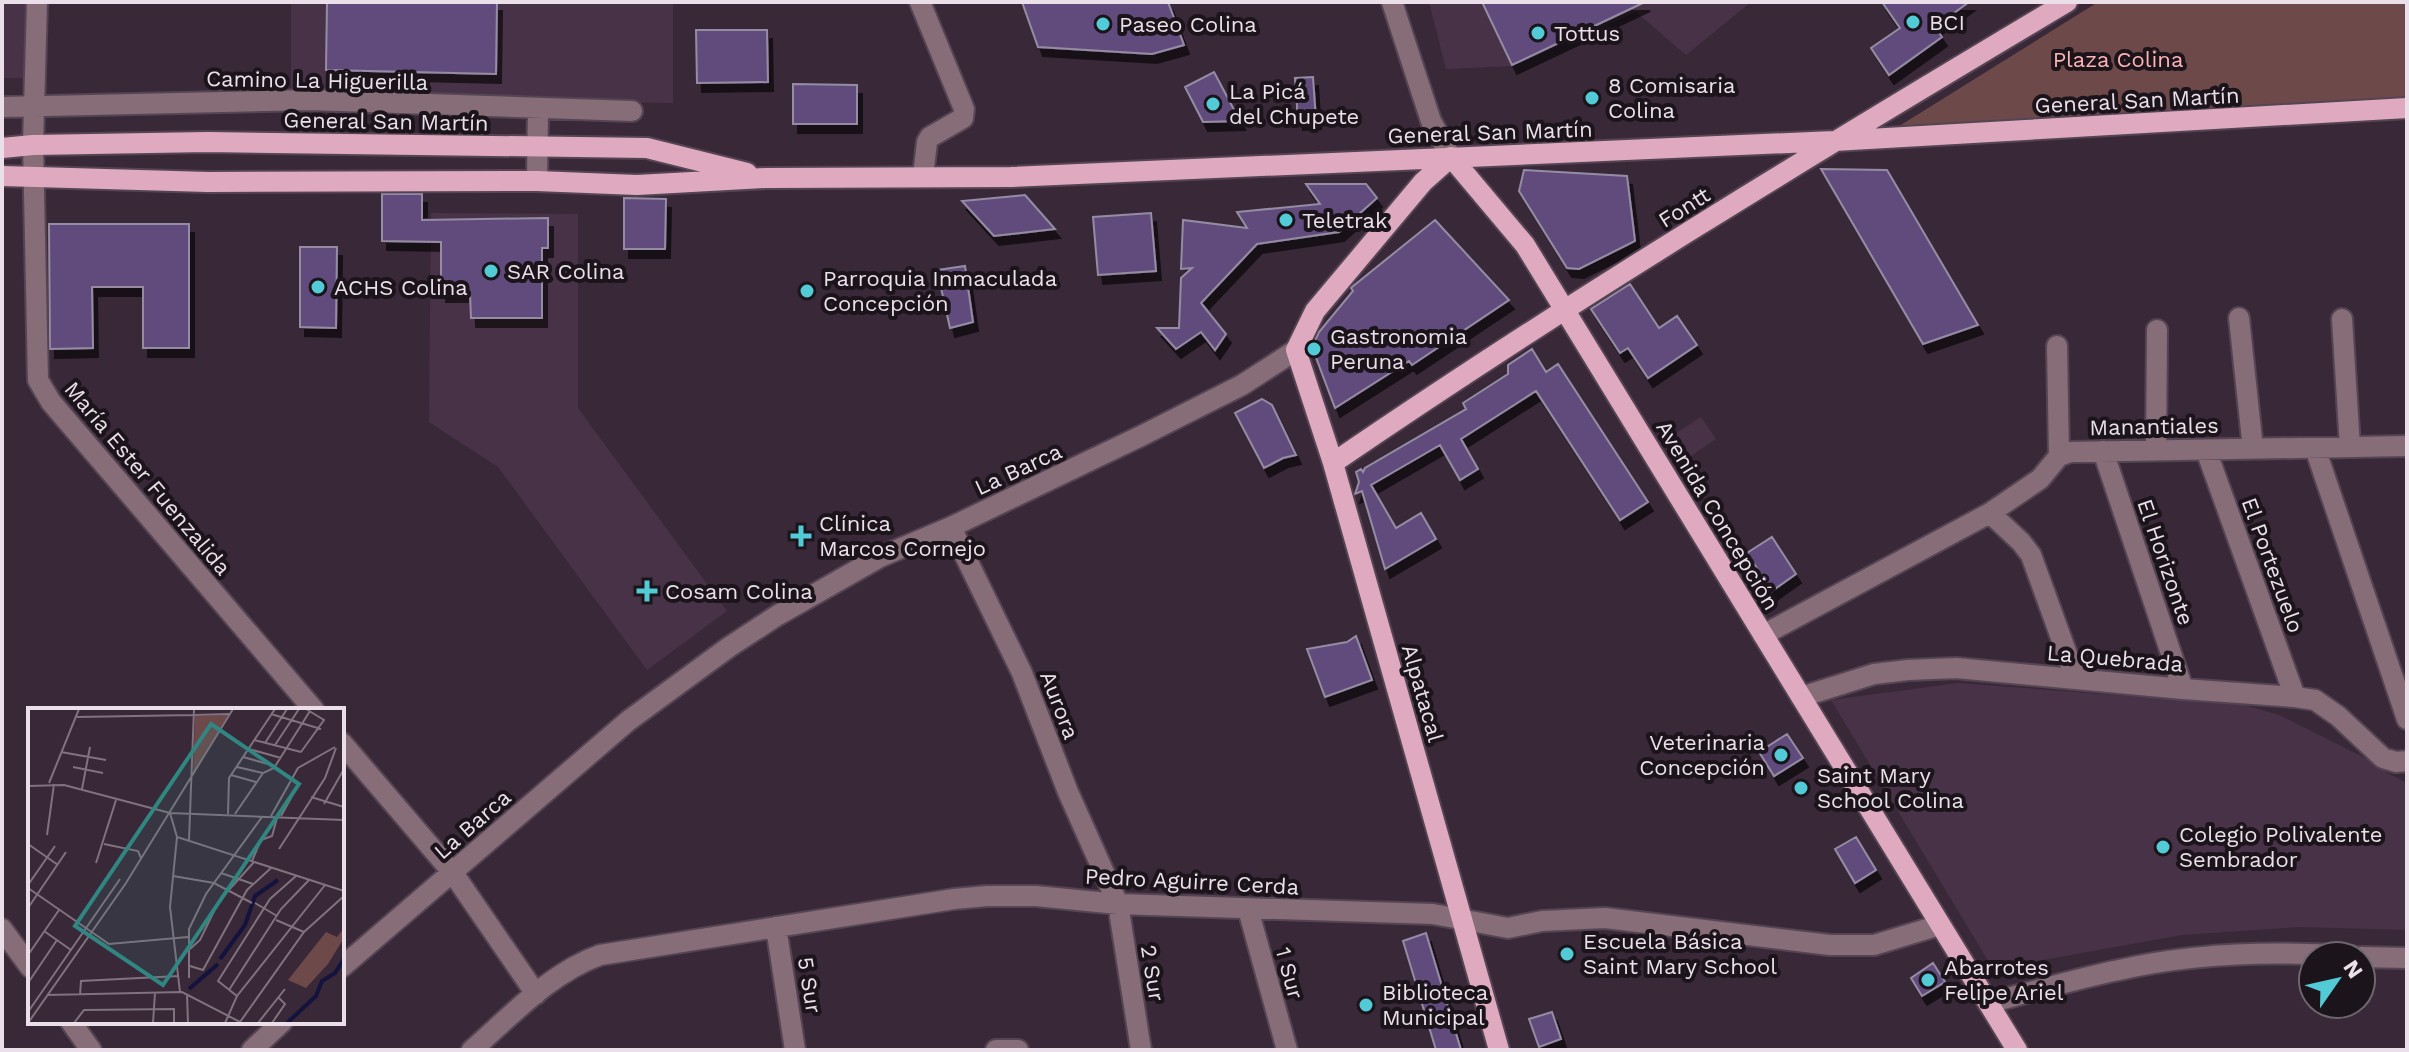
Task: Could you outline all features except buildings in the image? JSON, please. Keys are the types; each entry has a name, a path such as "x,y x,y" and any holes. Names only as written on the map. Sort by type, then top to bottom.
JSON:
{"main road":[{"name":"Fontt","path":"1333,463 1438,391 1834,141 2067,2"},
{"name":"General San Martín","path":"2,176 208,182 537,181 637,185 766,178 1011,177 1834,141 2407,108"},
{"name":"General San Martín","path":"2,148 208,142 647,148 766,178"},
{"name":"Avenida Concepción","path":"1451,157 1525,245 2017,1050"},
{"path":"1296,350 1315,311 1423,182 1451,157"},
{"name":"Alpatacal","path":"1296,350 1333,463 1499,1050"}],"street":[{"name":"María Ester Fuenzalida","path":"37,2 33,145 38,380 51,402 312,708"},
{"path":"920,2 964,109 963,118 930,137 923,176"},
{"name":"Avenida Concepción","path":"1392,2 1431,121 1451,157"},
{"name":"Camino La Higuerilla","path":"2,107 310,100 632,111"},
{"path":"537,181 538,109"},
{"path":"2239,318 2253,449"},
{"path":"2342,319 2350,447"},
{"path":"2156,450 2157,330"},
{"path":"1763,635 1990,513 2040,479 2059,456 2057,346"},
{"name":"La Barca","path":"344,965 628,721 778,615 880,557 951,527 1242,385 1296,350"},
{"name":"Manantiales","path":"2059,456 2070,452 2103,451 2407,446"},
{"path":"2315,448 2407,719"},
{"name":"El Portezuelo","path":"2206,450 2295,697"},
{"name":"El Horizonte","path":"2103,451 2183,689"},
{"path":"1990,513 2031,555 2076,679"},
{"name":"Aurora","path":"951,527 1022,673 1068,792 1118,904"},
{"name":"La Quebrada","path":"1801,697 1874,674 1956,668 2295,697 2315,700 2338,716 2383,758 2407,761"},
{"path":"344,745 453,873 536,994"},
{"name":"Pedro Aguirre Cerda","path":"472,1050 558,975 600,955 987,896 1036,896 1118,904 1433,914 1508,928 1542,921 1605,918 1830,945 1874,945 1940,925"},
{"name":"2 Sur","path":"1118,904 1141,1050"},
{"name":"1 Sur","path":"1248,909 1287,1050"},
{"name":"5 Sur","path":"776,927 795,1050"},
{"path":"5,941 28,965"},
{"path":"1988,1003 2121,969 2179,960 2297,953"},
{"path":"2377,957 2407,958"},
{"path":"72,1024 91,1050"},
{"path":"252,1050 280,1024"},
{"path":"996,1050 1018,1050"}],"shaded area":[{"path":"2,2 27,2 26,78 2,78"},
{"path":"291,2 673,2 673,103 291,99"},
{"path":"1429,2 1751,2 1686,55 1636,12 1513,66 1446,69"},
{"path":"431,213 578,214 578,408 727,611 647,670 498,467 429,422"},
{"path":"1701,417 1716,439 1688,458 1673,435"},
{"name":"Colegio Polivalente Sembrador","path":"1958,683 2245,705 2279,715 2371,761 2407,783 2407,930 2299,927 2182,935 1993,969 1831,700"}],"green space":[{"name":"Plaza Colina","path":"2098,2 2407,2 2407,100 1896,128"}],"place":[{"name":"BCI","path":"1913,22"},
{"name":"Paseo Colina","path":"1103,24"},
{"name":"Tottus","path":"1538,33"},
{"name":"8 Comisaria Colina","path":"1592,98"},
{"name":"La Picá del Chupete","path":"1213,104"},
{"name":"Teletrak","path":"1286,220"},
{"name":"SAR Colina","path":"491,271"},
{"name":"ACHS Colina","path":"318,287"},
{"name":"Parroquia Inmaculada Concepción","path":"807,291"},
{"name":"Gastronomia Peruna","path":"1314,349"},
{"name":"Clínica Marcos Cornejo","path":"801,536"},
{"name":"Cosam Colina","path":"647,591"},
{"name":"Veterinaria Concepción","path":"1781,755"},
{"name":"Saint Mary School Colina","path":"1801,788"},
{"name":"Colegio Polivalente Sembrador","path":"2163,847"},
{"name":"Escuela Básica Saint Mary School","path":"1567,954"},
{"name":"Abarrotes Felipe Ariel","path":"1928,980"},
{"name":"Biblioteca Municipal","path":"1366,1005"}]}
